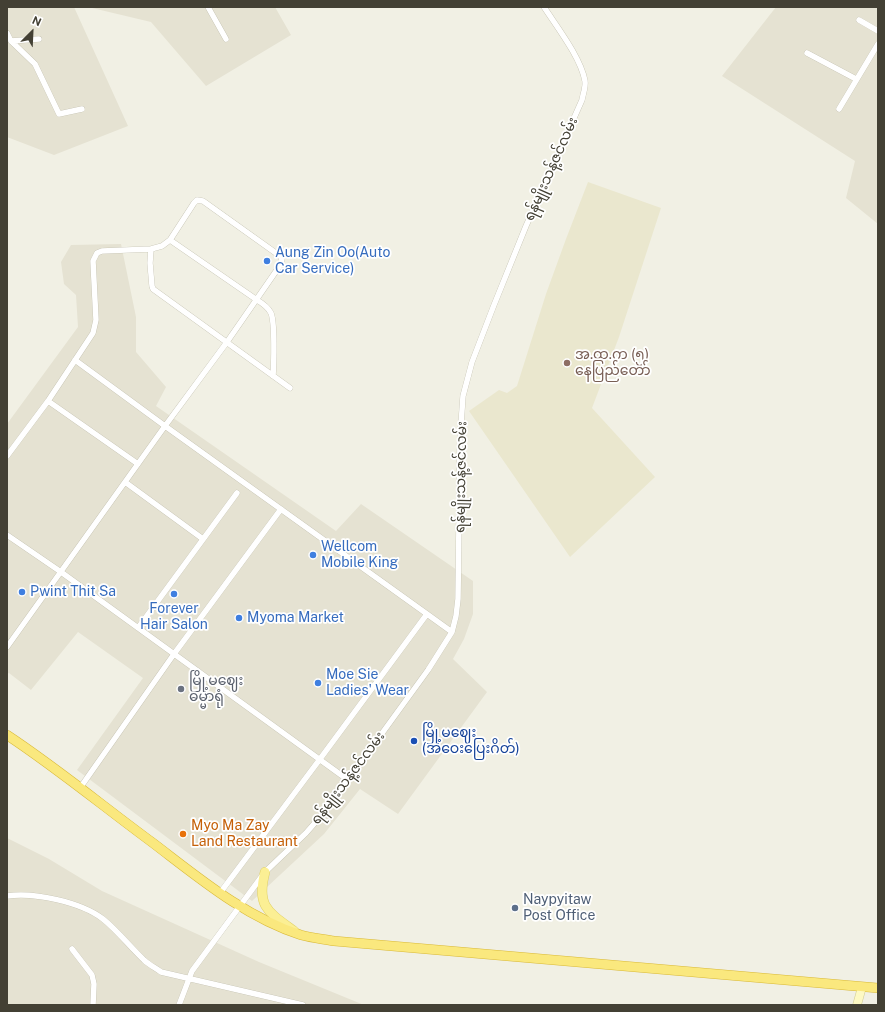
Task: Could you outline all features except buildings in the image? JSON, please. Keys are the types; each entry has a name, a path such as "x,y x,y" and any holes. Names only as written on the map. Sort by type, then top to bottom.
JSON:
{"highway":[{"path":"7,735 32,752 220,893 239,906 277,926 296,933 334,941 878,988"}],"main road":[{"path":"265,872 261,886 261,895 265,907 273,916 296,933"},
{"path":"857,1005 862,987"}],"street":[{"path":"208,7 226,39"},
{"name":"ရန်မျိုးသန့်ဇင်လမ်း","path":"179,1005 192,971 239,906 265,872 306,833 348,780 428,670 452,632 458,599 460,439 463,396 472,362 494,305 526,226 582,100 585,83 582,71 568,42 544,7"},
{"path":"859,20 878,31"},
{"path":"7,33 11,41 34,64 59,114 82,109"},
{"path":"11,41 39,39"},
{"path":"838,109 878,44"},
{"path":"807,53 856,79"},
{"path":"7,456 48,401 93,333 96,320 93,270 94,257 97,254 102,251 151,249 162,246 170,240 197,200 203,201 280,256 282,259 281,264 257,300 7,647"},
{"path":"170,240 257,300 270,312 273,349 273,376"},
{"path":"151,249 150,264 153,289 290,388"},
{"path":"74,360 452,632"},
{"path":"48,401 138,464"},
{"path":"125,482 203,539"},
{"path":"138,628 237,493"},
{"path":"80,788 174,654 281,509"},
{"path":"7,535 61,572 348,780"},
{"path":"220,893 427,614"},
{"path":"7,896 34,896 55,899 88,910 103,919 145,962 161,972 303,1005"},
{"path":"72,949 92,975 94,984 93,1005"},
{"path":"273,1005 274,998"}],"shaded area":[{"path":"7,7 74,7 128,126 54,155 7,137"},
{"path":"88,7 275,7 291,35 206,86 151,22"},
{"path":"776,7 878,7 878,224 846,198 855,161 722,76"},
{"name":"အ.ထ.က (၅) နေပြည်တော်","path":"588,182 661,208 619,337 592,408 655,477 570,557 469,411 499,390 507,393 517,386 546,294"},
{"path":"121,244 136,317 136,352 166,387 156,406 336,531 361,504 473,581 473,614 464,639 453,659 487,692 398,814 360,789 324,834 252,901 77,770 143,678 78,632 31,690 9,673 7,674 7,424 78,327 76,295 64,284 61,262 71,245"},
{"path":"7,838 49,859 102,891 259,962 364,1005 7,1005"}],"place":[{"name":"Aung Zin Oo(Auto Car Service)","path":"267,261"},
{"name":"အ.ထ.က (၅) နေပြည်တော်","path":"567,363"},
{"name":"Wellcom Mobile King","path":"313,555"},
{"name":"Pwint Thit Sa","path":"22,592"},
{"name":"Forever Hair Salon","path":"174,594"},
{"name":"Myoma Market","path":"239,618"},
{"name":"Moe Sie Ladies' Wear","path":"318,683"},
{"name":"မြို့မဈေး ဓမ္မာရုံ","path":"181,689"},
{"name":"မြို့မဈေး (အဝေးပြေးဂိတ်)","path":"414,741"},
{"name":"Myo Ma Zay Land Restaurant","path":"183,834"},
{"name":"Naypyitaw Post Office","path":"515,908"}]}
